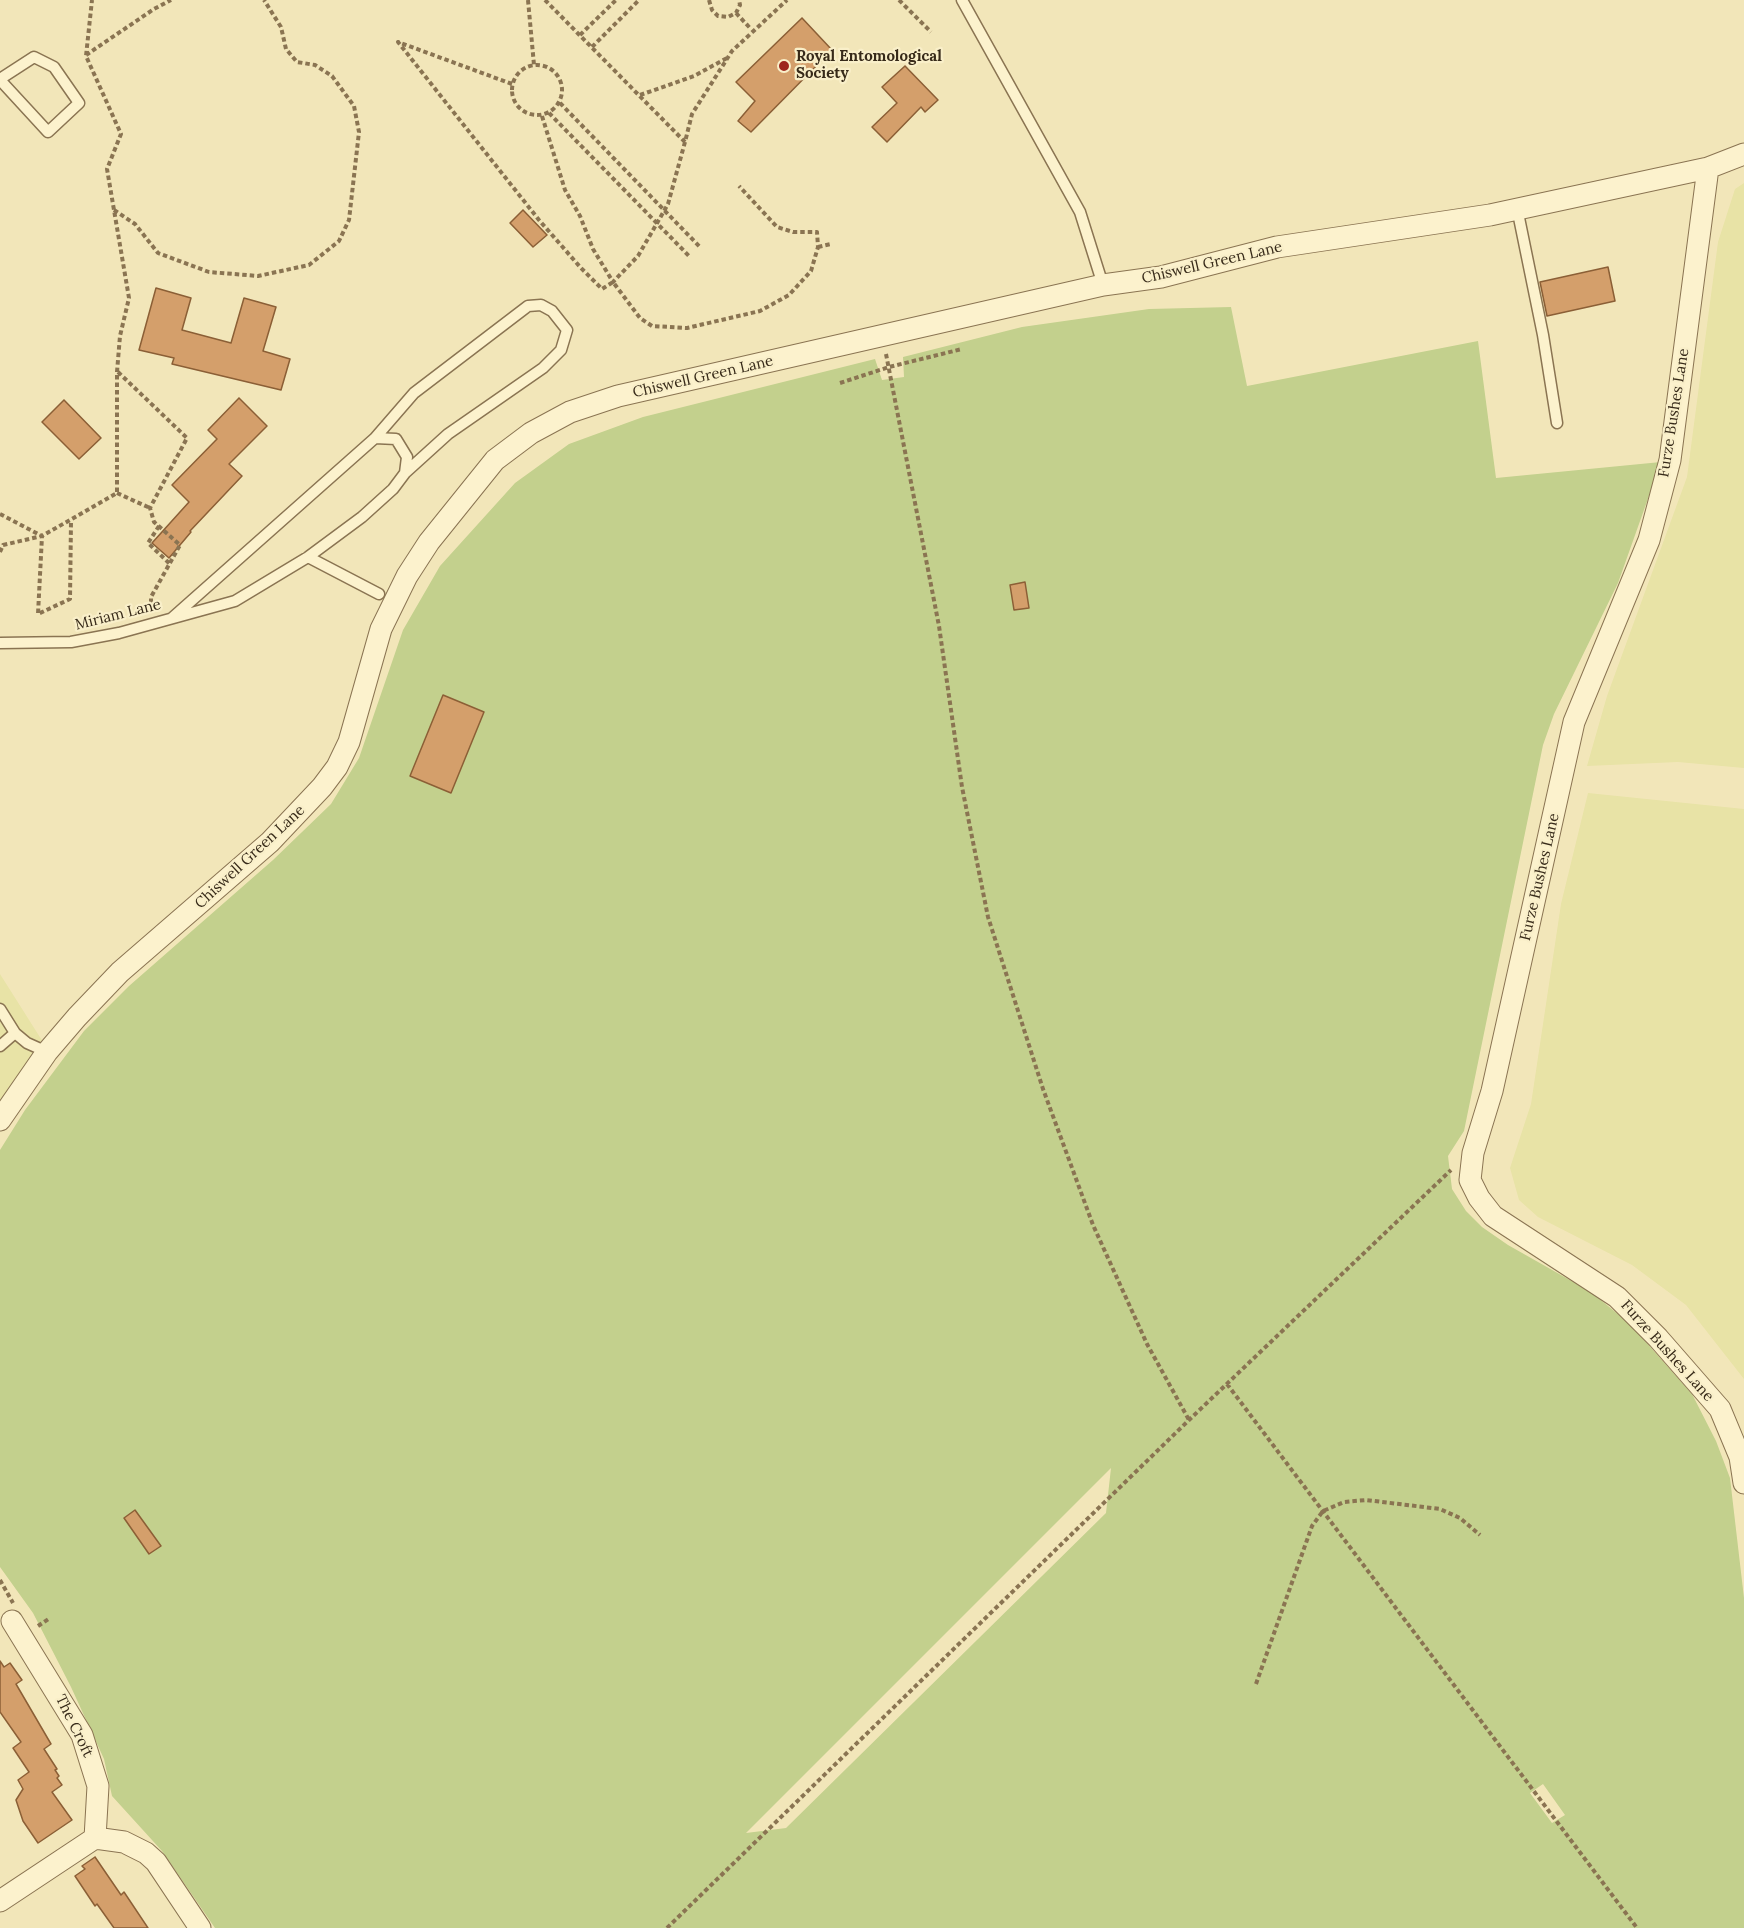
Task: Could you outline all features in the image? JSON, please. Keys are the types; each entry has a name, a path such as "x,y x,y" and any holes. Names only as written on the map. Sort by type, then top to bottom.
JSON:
{"street":[{"name":"Chiswell Green Lane","path":"0,1120 47,1052 77,1017 120,972 270,842 337,767 349,742 378,639 398,593 429,542 495,460 531,433 570,412 599,402 1103,285 1161,277 1277,247 1518,208 1708,168 1744,154"},
{"name":"Furze Bushes Lane","path":"1708,168 1670,460 1649,540 1574,722 1492,1091 1473,1154 1470,1180 1479,1198 1493,1216 1617,1297 1658,1338 1720,1410 1740,1457 1744,1483"},
{"name":"The Croft","path":"12,1621 59,1694 86,1744 98,1786 95,1838"},
{"path":"0,1901 95,1838 123,1842 146,1853 156,1862 200,1928"}],"lane":[{"path":"962,0 1080,212 1103,285"},
{"path":"34,57 54,67 79,103 48,132 0,80 34,57"},
{"path":"1518,208 1544,335 1557,423"},
{"name":"Miriam Lane","path":"0,643 71,642 119,633 234,601 308,557 370,510 393,489 405,473 448,435 543,368 561,350 567,330 552,311 541,305 528,306 414,393 375,438"},
{"path":"172,618 375,438 396,439 407,457 405,473"},
{"path":"308,557 379,594"},
{"path":"0,1009 15,1033 27,1043 47,1052"},
{"path":"0,1046 15,1033"}],"path":[{"path":"92,0 86,56 121,134 107,169 129,298 120,336 117,372 117,493"},
{"path":"86,56 154,9 171,0"},
{"path":"114,209 135,224 158,253 208,272 258,276 309,265 339,241 349,220 358,132 354,106 332,76 315,65 297,62 286,49 281,27 264,0"},
{"path":"528,0 534,65"},
{"path":"545,0 685,142"},
{"path":"580,35 615,0"},
{"path":"592,47 639,0"},
{"path":"709,0 712,10 718,16 728,17 736,13 740,5 739,0"},
{"path":"779,6 782,0"},
{"path":"512,84 398,42 539,220 602,289 613,282 638,256 665,211 692,114 728,58 787,0"},
{"path":"899,0 931,32"},
{"path":"736,13 750,28"},
{"path":"640,95 694,76 728,58"},
{"path":"534,65 550,68 559,76 563,92 560,103 542,116 525,113 514,103 512,84 523,69 534,65"},
{"path":"560,103 700,247"},
{"path":"549,113 690,257"},
{"path":"542,116 566,190 580,216 593,249 613,282 640,318 652,326 687,328 760,311 789,295 811,271 818,247 817,232 793,232 777,227 739,186"},
{"path":"818,247 831,244"},
{"path":"882,337 939,626 962,788 988,917 1043,1089 1093,1225 1148,1344 1189,1420"},
{"path":"840,383 889,367 962,349"},
{"path":"117,372 187,438 150,508 154,522 180,545 151,597 150,624"},
{"path":"117,493 150,508"},
{"path":"0,552 3,545 42,536 117,493"},
{"path":"0,514 42,536"},
{"path":"42,536 38,614 70,599 70,520"},
{"path":"159,526 148,543 170,564"},
{"path":"667,1928 1445,1174 1473,1154"},
{"path":"1227,1384 1637,1928"},
{"path":"1256,1684 1312,1526 1323,1511 1344,1502 1366,1500 1440,1509 1460,1518 1480,1535"}],"shaded area":[{"path":"1744,183 1744,768 1678,762 1587,766 1607,696 1687,477 1718,242 1735,189"},
{"path":"1588,793 1744,809 1744,1379 1686,1305 1632,1265 1538,1217 1519,1200 1510,1168 1531,1104 1561,904"},
{"path":"0,974 43,1042 0,1103"}],"green space":[{"path":"1231,307 1247,386 1478,341 1496,478 1661,462 1618,583 1554,714 1543,745 1464,1131 1448,1156 1452,1189 1466,1211 1482,1227 1508,1245 1591,1292 1630,1324 1692,1394 1716,1441 1730,1478 1744,1598 1744,1928 215,1928 162,1851 112,1796 104,1759 71,1687 33,1613 0,1567 0,1150 25,1110 84,1031 129,986 273,860 331,804 359,758 403,630 440,566 515,483 569,444 643,417 875,359 882,380 904,377 903,357 1022,327 1149,309","holes":["1111,1468 1106,1513 786,1828 746,1833","1543,1784 1565,1815 1552,1823 1530,1793"]}],"building":[{"name":"Royal Entomological Society","path":"802,18 832,50 751,132 738,121 755,101 736,82"},
{"path":"905,66 938,100 925,112 921,107 887,142 872,127 897,103 882,87"},
{"path":"523,210 547,235 533,247 510,223"},
{"path":"1608,267 1615,301 1547,316 1540,282"},
{"path":"156,288 191,298 182,330 231,343 244,298 276,307 263,351 290,359 281,390 172,364 174,358 139,350"},
{"path":"239,398 267,426 229,464 242,476 190,531 169,558 152,543 189,502 172,485 217,439 208,430"},
{"path":"64,400 101,438 79,459 42,422"},
{"path":"1025,582 1029,608 1014,610 1010,585"},
{"path":"443,695 484,712 451,793 410,776"},
{"path":"135,1510 161,1546 149,1554 124,1518"},
{"path":"0,1661 4,1667 10,1663 22,1680 16,1684 51,1744 44,1749 57,1769 55,1770 59,1776 57,1778 62,1785 52,1792 72,1820 38,1843 23,1821 16,1800 23,1789 18,1780 29,1772 13,1748 21,1742 0,1712"},
{"path":"95,1857 121,1895 124,1892 148,1928 114,1928 97,1904 95,1906 75,1876 85,1869 82,1866"}],"place":[{"name":"Royal Entomological Society","path":"784,66"}]}
